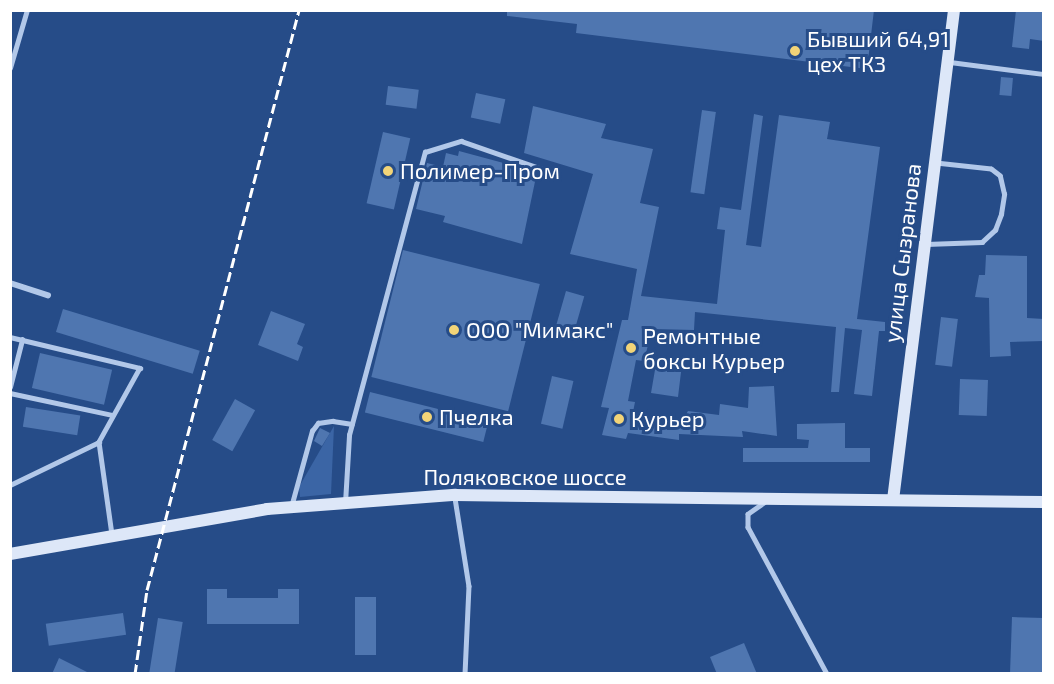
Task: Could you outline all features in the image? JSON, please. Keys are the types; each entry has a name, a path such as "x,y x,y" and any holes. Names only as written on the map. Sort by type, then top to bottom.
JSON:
{"street":[{"name":"улица Сызранова","path":"894,500 954,10"},
{"path":"10,283 48,295"},
{"name":"Поляковское шоссе","path":"10,554 112,535 291,507 455,495 1044,502"}],"lane":[{"path":"10,68 27,10"},
{"path":"947,61 1044,74"},
{"path":"345,503 352,424 424,152 461,141 548,171"},
{"path":"924,244 982,242 995,230 1001,214 1004,194 1000,176 991,169 934,163"},
{"path":"10,337 140,368 99,442 112,535"},
{"path":"10,387 22,340"},
{"path":"10,393 113,415"},
{"path":"291,507 312,431 318,423 333,421 352,424"},
{"path":"10,485 99,442"},
{"path":"455,495 469,586 465,674"},
{"path":"772,499 748,514 748,527 827,674"}],"shaded area":[{"path":"334,426 331,494 300,497 299,487"}],"building":[{"name":"Бывший 64,91 цех ТКЗ","path":"507,10 874,10 867,69 576,33 577,24 507,16"},
{"path":"1016,10 1044,10 1044,41 1030,39 1029,49 1012,47"},
{"path":"1001,77 1013,78 1011,96 999,95"},
{"path":"388,86 419,90 416,109 386,105"},
{"path":"476,93 505,99 500,124 471,117"},
{"path":"533,106 606,124 601,138 653,149 640,203 659,207 641,296 717,304 725,230 717,229 720,207 741,210 754,114 763,116 746,245 761,247 779,115 830,122 827,139 880,147 857,319 885,322 885,331 879,331 872,396 854,394 862,330 845,328 839,392 831,392 836,327 695,312 694,330 652,329 644,361 636,360 628,401 635,402 632,417 681,422 688,411 719,415 720,404 748,408 749,387 774,386 777,436 742,431 743,437 679,434 679,440 628,433 626,439 602,435 609,408 601,407 622,320 628,320 637,269 570,254 593,174 524,153"},
{"path":"702,110 716,112 704,194 690,192"},
{"name":"Полимер-Пром","path":"383,132 410,138 394,209 367,203"},
{"path":"459,151 537,172 522,244 443,222 445,216 416,209 427,163 443,167 446,153 458,156"},
{"name":"ООО \"Мимакс\"","path":"403,250 540,284 508,411 371,377"},
{"path":"986,255 1027,256 1027,318 1044,319 1044,341 1010,342 1011,356 990,357 989,298 975,297 979,275 985,275"},
{"path":"566,291 584,296 575,330 556,325"},
{"path":"63,309 200,351 193,374 56,332"},
{"path":"271,311 305,324 297,344 303,347 298,361 258,345"},
{"path":"941,317 958,319 952,367 935,365"},
{"path":"40,353 112,370 104,405 32,388"},
{"path":"661,360 682,364 678,397 651,393 656,364 661,365"},
{"path":"552,376 573,381 562,429 541,424"},
{"path":"960,379 988,380 987,416 959,415"},
{"name":"Пчелка","path":"370,392 488,422 483,442 365,412"},
{"path":"235,399 255,410 232,451 212,440"},
{"path":"26,407 80,416 77,435 23,427"},
{"path":"845,423 845,448 870,448 870,462 743,462 743,448 808,448 809,440 797,439 797,424"},
{"path":"320,428 330,433 322,446 314,441"},
{"path":"207,589 227,589 227,598 278,598 278,589 299,589 299,624 207,624"},
{"path":"355,597 376,597 376,655 355,655"},
{"path":"123,613 126,635 49,646 46,624"},
{"path":"1012,617 1044,618 1042,674 1010,674"},
{"path":"158,618 183,622 174,674 149,674"},
{"path":"744,643 757,674 717,674 710,657"},
{"path":"59,658 91,674 52,674"}],"railway":[{"path":"135,674 147,590 299,10"}],"place":[{"name":"Бывший 64,91 цех ТКЗ","path":"795,51"},
{"name":"Полимер-Пром","path":"388,171"},
{"name":"ООО \"Мимакс\"","path":"454,330"},
{"name":"Ремонтные боксы Курьер","path":"631,348"},
{"name":"Пчелка","path":"427,417"},
{"name":"Курьер","path":"619,419"}]}
